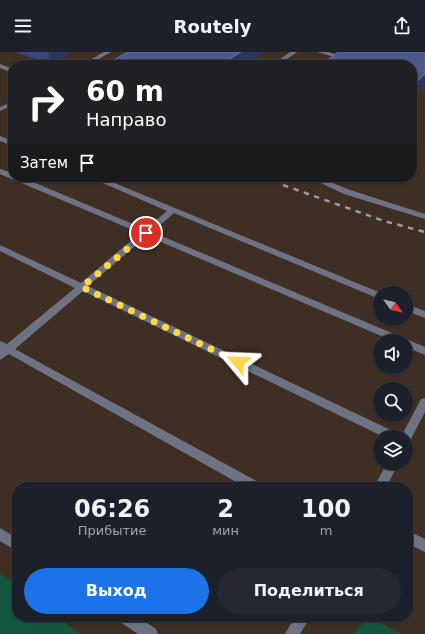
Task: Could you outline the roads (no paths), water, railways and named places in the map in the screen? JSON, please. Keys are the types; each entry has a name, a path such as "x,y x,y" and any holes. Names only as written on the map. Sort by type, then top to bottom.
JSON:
{"lane":[{"path":"93,60 108,52"},
{"path":"282,60 294,52"},
{"path":"320,52 334,55"},
{"path":"26,182 385,334"},
{"path":"105,182 373,293"},
{"path":"324,182 347,192 425,217"},
{"path":"173,210 82,287 3,350 247,482"},
{"path":"0,248 380,430"},
{"path":"413,310 425,315"},
{"path":"413,346 425,351"},
{"path":"410,430 425,402"},
{"path":"383,482 389,470"},
{"path":"0,534 12,542"},
{"path":"413,540 425,546"},
{"path":"132,622 150,634"},
{"path":"292,634 300,622"}],"railway":[{"path":"283,185 384,221 425,232"}]}
